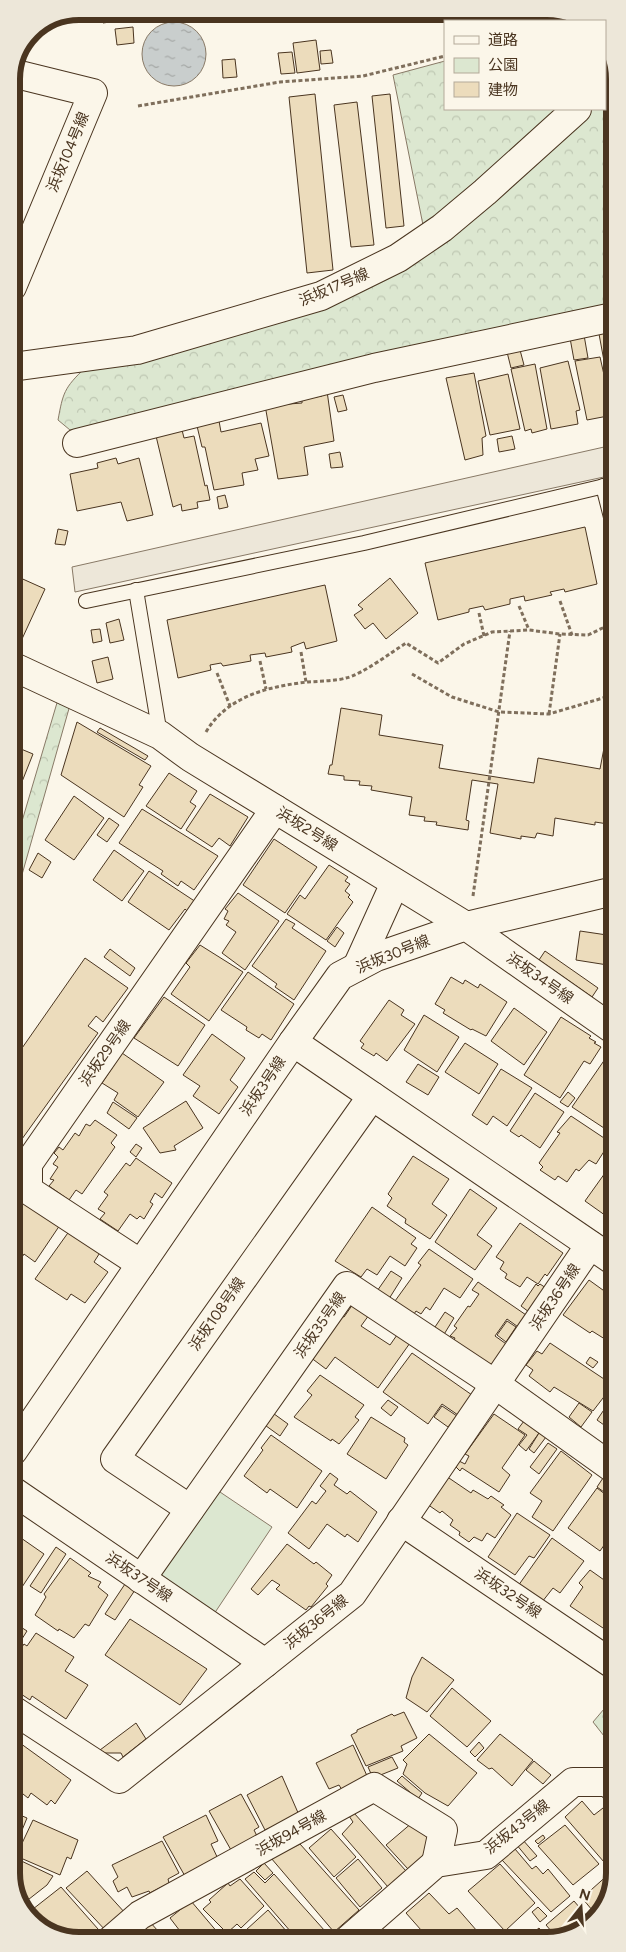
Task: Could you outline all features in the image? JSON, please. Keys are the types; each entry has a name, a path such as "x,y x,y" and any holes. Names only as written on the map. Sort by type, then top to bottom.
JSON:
{"street":[{"name":"浜坂104号線","path":"20,75 93,93 20,268"},
{"name":"浜坂17号線","path":"20,366 137,350 321,296 398,258 442,228 576,110"},
{"path":"77,443 374,368 606,319"},
{"name":"浜坂2号線","path":"20,670 160,735 190,757 466,926"},
{"name":"浜坂29号線","path":"141,1264 28,1190 28,1164 275,809"},
{"path":"357,967 395,883"},
{"path":"466,926 606,893"},
{"name":"浜坂30号線","path":"293,1042 340,976 376,957 466,926"},
{"name":"浜坂34号線","path":"466,926 606,1024"},
{"name":"浜坂3号線","path":"20,1441 293,1042 606,1256"},
{"name":"浜坂108号線","path":"190,1509 115,1459 372,1096"},
{"name":"浜坂36号線","path":"20,1715 120,1779 352,1594 590,1246"},
{"name":"浜坂35号線","path":"141,1579 347,1286 496,1384 606,1463"},
{"name":"浜坂37号線","path":"20,1496 265,1664"},
{"name":"浜坂32号線","path":"401,1521 606,1660"},
{"name":"浜坂43号線","path":"436,1863 486,1855 573,1782 606,1782"},
{"name":"浜坂94号線","path":"120,1932 140,1915 374,1787 443,1830 436,1863"},
{"path":"357,1932 436,1863"}],"lane":[{"path":"86,601 364,543 606,485"},
{"path":"136,590 160,735"}],"path":[{"path":"138,106 280,82 363,76 444,56"},
{"path":"560,600 572,635"},
{"path":"519,606 529,630"},
{"path":"479,613 484,636"},
{"path":"204,736 213,721 230,706 266,689 306,682 348,678 406,643 438,663 464,644 492,632 529,630 588,635 606,626"},
{"path":"473,898 510,631"},
{"path":"549,714 560,634"},
{"path":"301,652 306,682"},
{"path":"260,661 266,689"},
{"path":"218,673 230,706"},
{"path":"412,674 452,696 499,712 549,714 606,696"}],"green space":[{"path":"444,61 444,110 562,110 424,230 393,75"},
{"path":"589,110 606,110 606,312 94,429 70,430 58,420 61,403 66,391 85,368 324,304"},
{"path":"59,696 70,705 20,882 20,828"},
{"path":"217,1490 272,1527 214,1614 158,1577"},
{"path":"606,1707 606,1739 593,1722"}],"shaded area":[{"path":"606,447 606,477 75,592 72,567"}],"water":[{"path":"168,22 180,22 197,31 204,42 206,54 204,66 197,77 180,86 168,86 156,81 147,72 142,60 142,48 147,36 156,27"}],"building":[{"path":"102,20 124,20 103,23"},
{"path":"133,27 134,43 117,45 115,29"},
{"path":"316,40 320,70 297,73 293,43"},
{"path":"331,50 333,63 321,64 320,51"},
{"path":"292,52 295,73 281,74 278,53"},
{"path":"235,59 237,77 223,78 222,60"},
{"path":"315,94 333,270 307,273 289,97"},
{"path":"390,94 404,226 386,228 372,96"},
{"path":"357,102 374,245 351,247 334,105"},
{"path":"606,332 606,361 604,361 599,334"},
{"path":"584,335 588,358 574,360 570,338"},
{"path":"520,350 524,365 511,368 507,352"},
{"path":"600,357 606,384 606,416 587,420 575,361"},
{"path":"568,361 580,410 576,411 578,424 551,429 540,368"},
{"path":"535,364 547,429 532,433 531,429 525,431 511,369"},
{"path":"474,373 486,436 482,438 483,455 465,460 446,378"},
{"path":"508,374 520,429 490,435 478,381"},
{"path":"327,391 334,441 304,447 308,475 278,479 265,405 288,400 289,404 302,403 302,399 322,396 321,392"},
{"path":"343,395 347,410 338,412 334,397"},
{"path":"219,421 221,432 261,423 269,456 255,459 258,470 242,473 244,485 214,490 205,447 202,447 197,426"},
{"path":"182,430 184,438 194,436 210,500 197,502 198,508 182,511 181,504 173,507 156,436"},
{"path":"512,436 515,449 499,452 497,439"},
{"path":"340,452 343,467 331,468 329,454"},
{"path":"116,458 118,464 139,458 153,515 127,521 121,502 77,511 70,474 98,468 97,463"},
{"path":"225,495 228,507 219,509 217,497"},
{"path":"585,527 597,584 565,592 564,589 550,592 552,595 525,601 524,596 510,599 510,604 485,610 483,606 469,609 469,612 438,620 425,563"},
{"path":"58,529 68,531 65,545 55,544"},
{"path":"20,578 45,589 22,639 20,638"},
{"path":"390,578 418,613 386,639 373,623 365,629 354,615 363,609 358,605"},
{"path":"325,585 337,641 306,649 304,642 291,647 292,652 266,657 265,653 250,655 251,661 223,666 221,663 210,665 211,670 178,678 167,620"},
{"path":"119,619 124,640 110,643 106,623"},
{"path":"100,629 102,641 93,643 91,630"},
{"path":"108,657 113,679 97,683 92,661"},
{"path":"341,708 382,715 379,735 443,745 439,768 534,783 538,758 600,769 604,748 606,748 606,824 595,822 595,825 555,818 553,836 537,833 535,838 521,836 521,839 490,833 498,784 472,780 466,820 469,821 468,830 436,825 437,822 424,821 425,817 409,815 412,797 371,790 372,786 359,785 360,781 344,780 344,776 328,774 330,765 332,765"},
{"path":"77,722 151,766 139,785 143,787 124,817 61,775"},
{"path":"100,728 148,756 145,760 97,732"},
{"path":"21,749 33,754 20,787"},
{"path":"169,773 197,791 190,802 196,806 181,829 146,806"},
{"path":"210,794 248,817 230,846 219,838 212,847 186,830"},
{"path":"74,796 104,818 74,860 45,840"},
{"path":"142,809 218,856 194,890 181,881 178,886 161,874 163,871 119,843"},
{"path":"109,818 119,825 107,842 97,835"},
{"path":"274,839 317,867 285,913 243,885"},
{"path":"114,850 144,871 122,901 93,880"},
{"path":"38,853 51,862 42,878 29,870"},
{"path":"329,865 348,877 345,881 350,884 345,891 350,895 348,897 353,902 326,940 287,914 300,895 305,899"},
{"path":"149,871 196,902 189,913 185,909 169,930 128,902"},
{"path":"238,893 279,921 245,970 222,953 236,932 226,925 229,921 224,919 228,911 225,909"},
{"path":"286,919 295,924 292,928 326,951 294,1000 275,987 277,984 252,966"},
{"path":"337,927 344,933 335,947 327,941"},
{"path":"580,931 606,935 606,965 576,960"},
{"path":"200,945 243,972 209,1021 171,994 190,967 186,963"},
{"path":"110,949 135,968 130,976 104,957"},
{"path":"545,951 598,988 592,997 539,960"},
{"path":"85,958 128,988 103,1022 96,1016 88,1026 98,1033 22,1139 20,1137 20,1051"},
{"path":"248,972 294,1004 271,1040 262,1034 259,1038 246,1030 247,1027 221,1010"},
{"path":"451,977 463,984 465,980 478,988 480,984 507,1002 486,1036 471,1030 443,1013 445,1010 435,1004"},
{"path":"164,997 205,1025 178,1066 134,1038"},
{"path":"389,1000 404,1010 401,1015 415,1024 387,1061 376,1053 374,1056 361,1048 364,1044 360,1041"},
{"path":"514,1008 547,1032 524,1065 491,1041"},
{"path":"424,1015 459,1037 437,1072 404,1050"},
{"path":"561,1017 591,1036 589,1038 601,1047 590,1064 584,1061 560,1098 524,1075"},
{"path":"212,1034 245,1058 230,1080 238,1087 219,1114 193,1096 200,1086 183,1075"},
{"path":"465,1043 498,1064 479,1094 445,1072"},
{"path":"122,1053 164,1082 138,1117 114,1100 118,1093 102,1083"},
{"path":"606,1058 606,1129 572,1107"},
{"path":"418,1064 439,1077 428,1095 406,1082"},
{"path":"501,1069 532,1088 507,1126 493,1116 487,1125 472,1115"},
{"path":"568,1092 575,1098 568,1107 560,1102"},
{"path":"535,1093 564,1112 540,1148 521,1135 519,1137 510,1131"},
{"path":"186,1101 203,1128 174,1146 176,1150 160,1153 143,1128"},
{"path":"113,1102 137,1118 129,1129 107,1113"},
{"path":"571,1116 606,1139 606,1148 596,1164 589,1160 579,1171 576,1169 567,1182 558,1176 555,1180 540,1170 543,1167 539,1163 560,1133 557,1132"},
{"path":"95,1120 117,1135 111,1143 115,1147 82,1194 76,1190 69,1200 49,1186 54,1180 50,1179 58,1167 53,1164 58,1157 54,1153 59,1147 63,1150 75,1133 79,1136 86,1124 90,1126"},
{"path":"136,1144 142,1148 136,1157 130,1152"},
{"path":"413,1156 449,1179 432,1204 447,1215 430,1239 405,1223 406,1219 387,1206 392,1198 388,1194"},
{"path":"136,1158 172,1183 162,1198 155,1193 150,1202 153,1204 144,1219 140,1216 137,1219 130,1214 118,1231 100,1219 105,1213 98,1209 108,1195 104,1192 126,1163 130,1166"},
{"path":"606,1172 606,1216 585,1201"},
{"path":"470,1189 497,1208 477,1235 492,1246 475,1270 435,1242"},
{"path":"21,1194 62,1222 35,1262 24,1254 20,1260"},
{"path":"372,1207 416,1238 411,1244 417,1248 405,1266 390,1256 377,1275 367,1269 361,1277 335,1261"},
{"path":"520,1223 563,1253 547,1276 545,1274 538,1284 527,1277 520,1287 505,1278 507,1274 500,1269 504,1262 496,1257"},
{"path":"70,1230 101,1251 94,1262 108,1272 85,1303 71,1294 67,1300 35,1279"},
{"path":"429,1249 473,1279 460,1298 444,1288 430,1310 426,1307 421,1314 416,1311 414,1314 395,1301 421,1265 418,1263"},
{"path":"391,1271 402,1278 387,1302 375,1294"},
{"path":"589,1280 606,1292 606,1340 592,1331 590,1333 563,1315"},
{"path":"478,1282 529,1317 521,1329 507,1319 495,1336 509,1346 497,1364 484,1367 453,1342 455,1338 450,1336 457,1328 454,1326 479,1294 472,1290"},
{"path":"536,1284 546,1288 529,1312 521,1306"},
{"path":"353,1304 369,1315 361,1326 390,1345 397,1335 410,1343 378,1388 335,1357 326,1369 310,1357 339,1315 344,1317"},
{"path":"445,1312 454,1318 443,1336 433,1330"},
{"path":"507,1321 516,1327 506,1342 497,1335"},
{"path":"550,1343 606,1380 606,1394 593,1411 554,1387 550,1392 529,1376 533,1370 526,1365 537,1351 542,1354"},
{"path":"412,1353 472,1395 458,1415 442,1404 428,1424 383,1392"},
{"path":"590,1357 598,1362 593,1368 586,1363"},
{"path":"320,1375 364,1405 355,1417 359,1420 339,1444 332,1439 331,1441 294,1417 312,1395 307,1391"},
{"path":"388,1400 398,1407 391,1416 381,1408"},
{"path":"579,1403 592,1412 581,1427 569,1417"},
{"path":"442,1406 457,1416 448,1427 434,1417"},
{"path":"606,1407 606,1426 597,1420"},
{"path":"270,1411 288,1424 280,1436 262,1423"},
{"path":"494,1414 525,1435 502,1468 510,1475 499,1492 462,1468 460,1471 456,1467 459,1461 465,1464 469,1456 465,1454"},
{"path":"371,1417 405,1438 404,1442 408,1445 386,1479 347,1454"},
{"path":"524,1421 539,1433 526,1451 519,1445 527,1435 518,1429"},
{"path":"539,1433 546,1437 534,1453 529,1449"},
{"path":"271,1435 322,1471 297,1508 270,1489 267,1493 244,1476 263,1450 261,1448"},
{"path":"548,1443 557,1449 539,1474 530,1467"},
{"path":"561,1451 592,1475 553,1531 532,1517 542,1501 530,1493"},
{"path":"330,1473 338,1479 334,1485 347,1494 350,1491 377,1512 358,1542 347,1534 345,1537 327,1524 309,1549 288,1533 312,1501 316,1504 326,1491 320,1486"},
{"path":"446,1476 471,1493 473,1490 488,1499 491,1496 504,1505 501,1507 511,1515 495,1538 487,1533 482,1541 474,1537 469,1542 450,1525 453,1520 442,1511 440,1513 427,1504"},
{"path":"603,1478 606,1480 606,1493 597,1487"},
{"path":"597,1488 606,1495 606,1542 600,1551 568,1528"},
{"path":"517,1513 550,1535 534,1558 529,1556 515,1575 488,1557"},
{"path":"21,1538 44,1554 20,1590"},
{"path":"552,1538 584,1561 560,1593 553,1588 542,1602 518,1586"},
{"path":"287,1544 314,1564 316,1562 332,1575 326,1584 328,1586 311,1607 309,1606 306,1610 276,1589 280,1585 272,1580 258,1595 251,1589"},
{"path":"56,1547 66,1554 41,1593 30,1586"},
{"path":"70,1558 91,1573 88,1576 101,1582 98,1587 108,1595 89,1626 85,1624 74,1638 59,1629 58,1631 35,1615 46,1597 44,1594"},
{"path":"590,1570 606,1581 606,1630 570,1606 583,1587 579,1583"},
{"path":"125,1584 135,1590 115,1620 105,1614"},
{"path":"130,1619 207,1669 180,1705 105,1655"},
{"path":"20,1626 27,1631 20,1642"},
{"path":"36,1633 74,1657 65,1671 88,1685 66,1719 32,1696 30,1700 20,1693 20,1650 24,1644 27,1646"},
{"path":"422,1657 454,1680 427,1712 406,1698 412,1677"},
{"path":"452,1688 491,1721 467,1747 430,1716"},
{"path":"404,1712 417,1738 401,1746 403,1751 366,1766 351,1735 357,1732 357,1730 392,1714 394,1716"},
{"path":"136,1723 146,1739 123,1757 121,1753 105,1753 100,1750"},
{"path":"429,1734 477,1773 448,1806 425,1793 403,1774 407,1764 403,1760"},
{"path":"500,1734 533,1760 512,1786 492,1768 489,1769 477,1760"},
{"path":"479,1742 484,1748 475,1757 470,1752"},
{"path":"20,1743 71,1780 55,1804 51,1800 47,1805 31,1793 28,1798 20,1792"},
{"path":"353,1745 368,1778 342,1790 339,1785 329,1789 316,1763"},
{"path":"392,1757 398,1768 373,1778 368,1767"},
{"path":"534,1761 551,1775 543,1784 526,1770"},
{"path":"282,1776 299,1815 265,1830 247,1795"},
{"path":"402,1776 422,1793 418,1799 397,1781"},
{"path":"241,1794 259,1827 254,1830 257,1836 231,1850 209,1811"},
{"path":"582,1801 594,1815 603,1808 606,1811 606,1860 604,1862 565,1817"},
{"path":"354,1813 406,1871 388,1887 342,1834 353,1822 349,1816"},
{"path":"20,1815 27,1818 20,1835"},
{"path":"206,1815 218,1841 211,1844 219,1861 186,1878 163,1837"},
{"path":"33,1820 78,1840 71,1859 67,1857 60,1875 20,1858 20,1848"},
{"path":"413,1822 433,1844 433,1847 408,1869 386,1845"},
{"path":"565,1825 599,1864 573,1885 538,1846"},
{"path":"331,1829 356,1857 334,1877 309,1848"},
{"path":"543,1835 545,1838 538,1844 535,1841"},
{"path":"522,1839 537,1856 530,1861 516,1844"},
{"path":"162,1841 179,1873 168,1879 169,1883 150,1893 149,1891 132,1897 127,1887 118,1892 113,1881 118,1877 112,1865"},
{"path":"300,1844 359,1910 334,1932 271,1858"},
{"path":"515,1849 532,1869 536,1866 543,1874 548,1869 570,1896 551,1912 502,1860"},
{"path":"358,1859 382,1888 360,1907 336,1878"},
{"path":"20,1860 53,1876 47,1885 27,1901 22,1889"},
{"path":"264,1863 273,1873 265,1880 256,1871"},
{"path":"500,1864 535,1903 505,1931 468,1891"},
{"path":"87,1871 126,1914 107,1932 66,1888"},
{"path":"254,1872 265,1883 274,1874 325,1931 291,1932 245,1879"},
{"path":"606,1877 603,1892 593,1910 582,1898"},
{"path":"240,1879 264,1906 241,1928 237,1924 226,1932 203,1909 211,1902 209,1900 228,1883 230,1886"},
{"path":"61,1887 98,1929 95,1932 75,1932 56,1928 40,1917 32,1908 33,1909"},
{"path":"429,1893 449,1914 457,1908 478,1932 423,1932 406,1913"},
{"path":"191,1901 217,1932 179,1932 180,1931 170,1918"},
{"path":"574,1901 587,1916 570,1928 563,1930 552,1931 546,1925"},
{"path":"538,1907 547,1916 540,1922 532,1912"},
{"path":"268,1910 287,1932 244,1932"},
{"path":"150,1922 159,1932 139,1932"},
{"path":"539,1928 542,1932 534,1932"}]}
